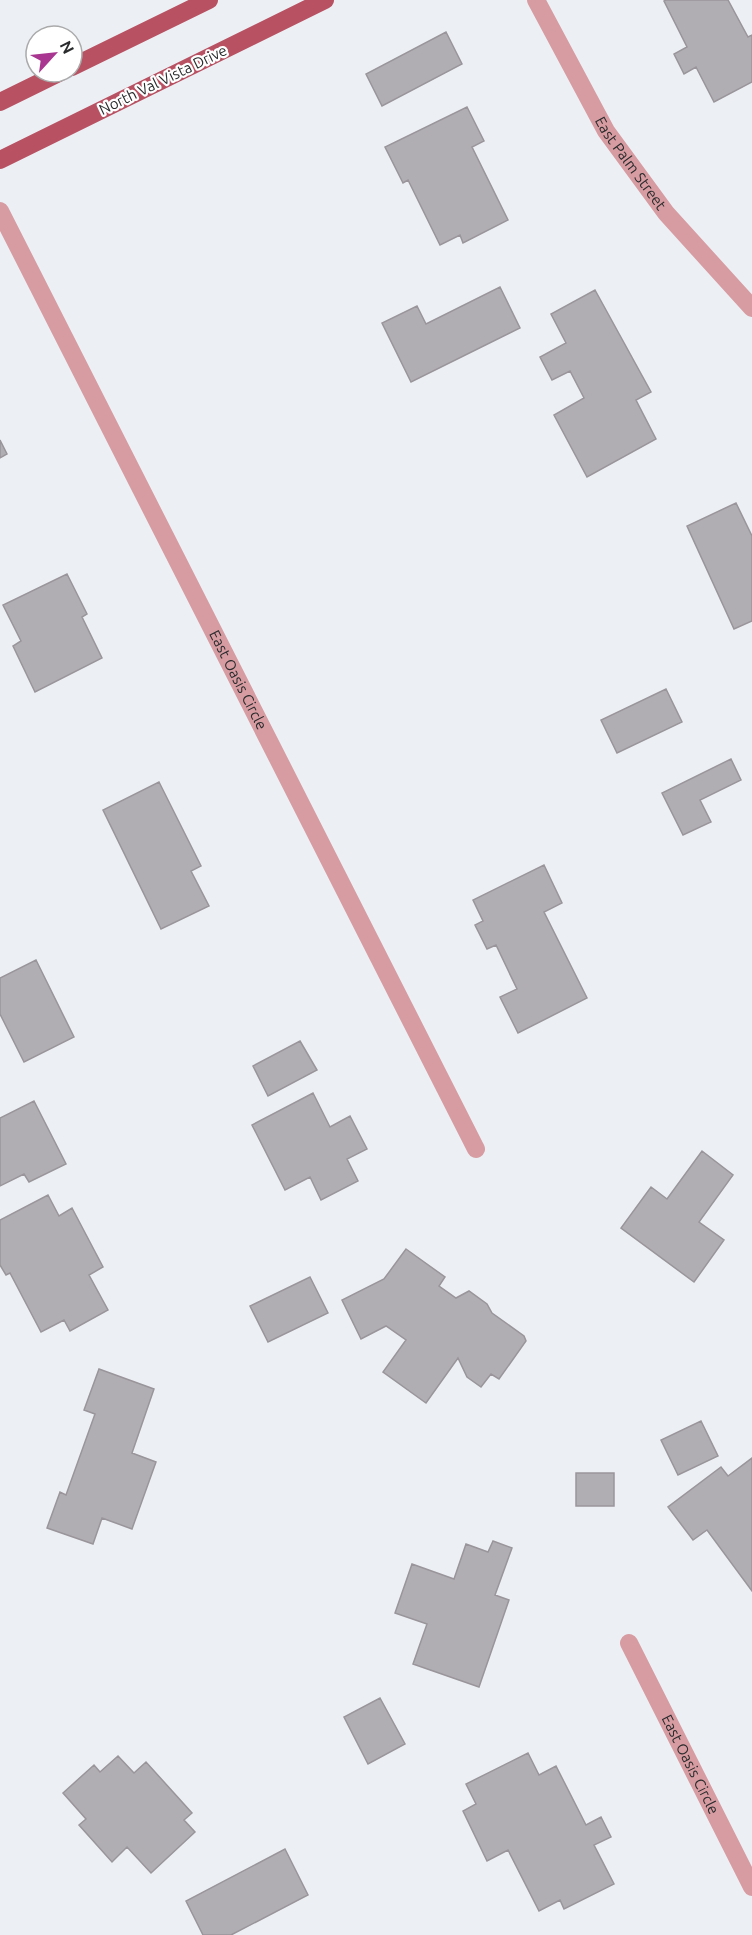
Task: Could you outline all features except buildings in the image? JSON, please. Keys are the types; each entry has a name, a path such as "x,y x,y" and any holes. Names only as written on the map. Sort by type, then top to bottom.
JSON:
{"main road":[{"path":"84,61 208,0"},
{"name":"North Val Vista Drive","path":"0,160 325,0"},
{"path":"0,102 37,84"}],"street":[{"name":"East Palm Street","path":"536,0 606,131 666,213 752,308"},
{"name":"East Oasis Circle","path":"0,211 476,1149"},
{"name":"East Oasis Circle","path":"629,1643 752,1887"}]}
